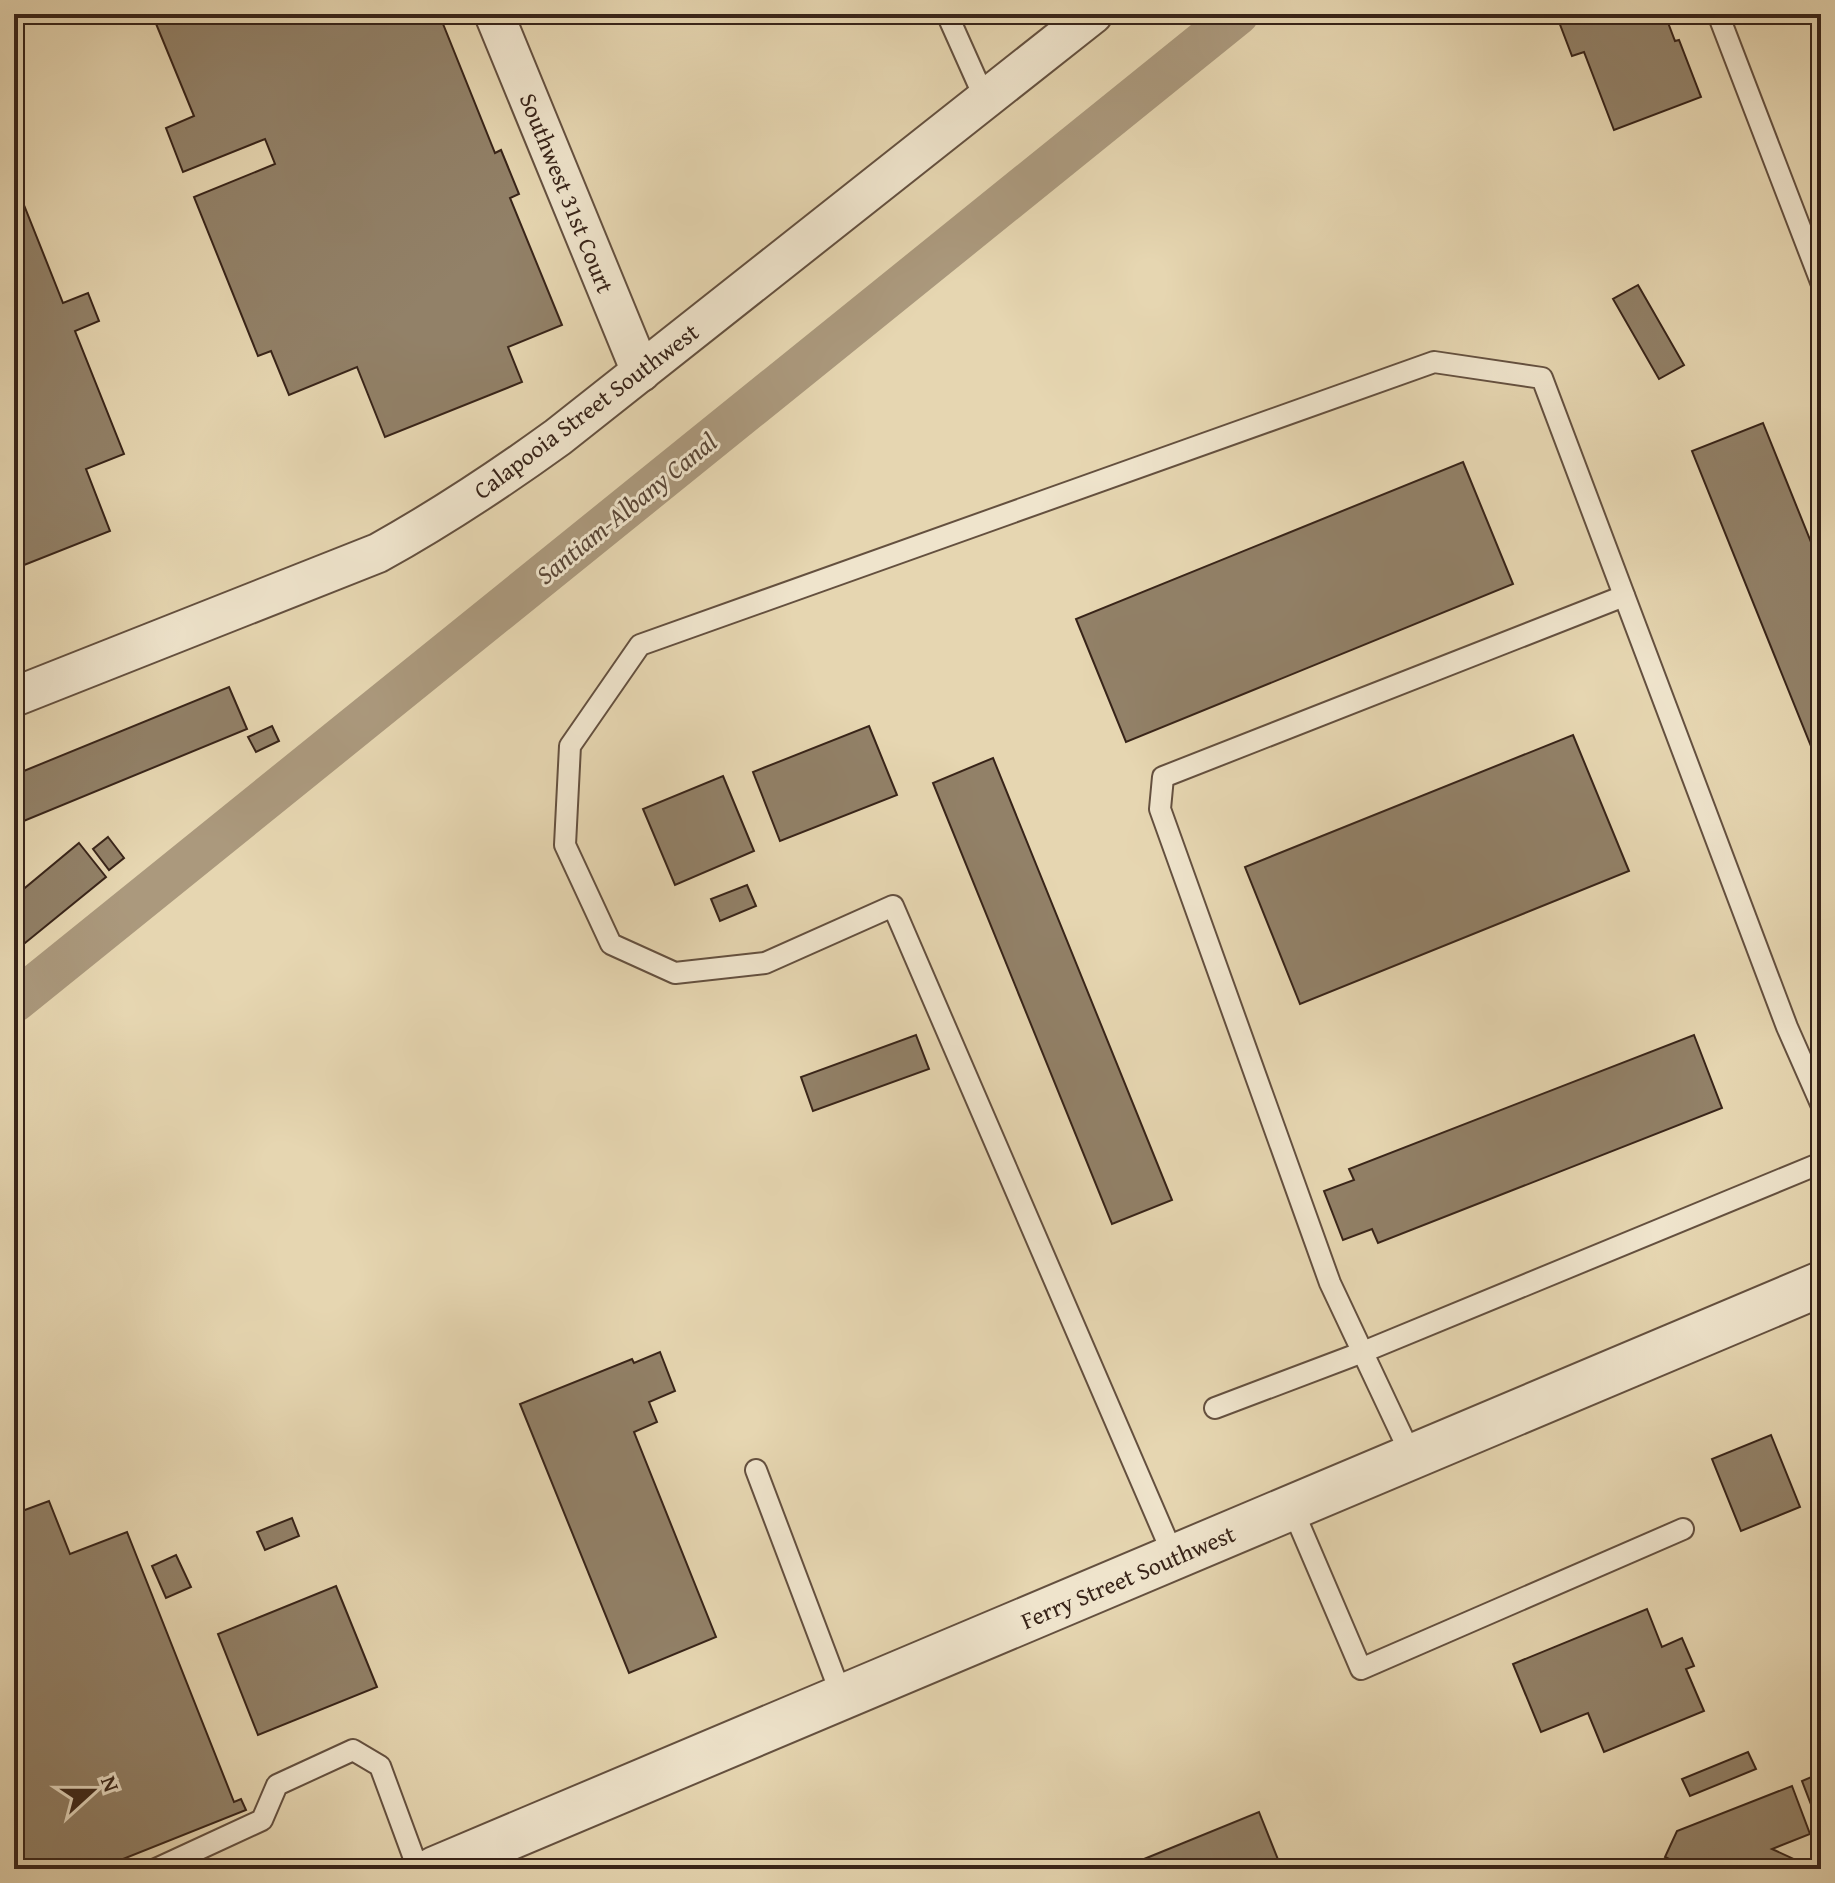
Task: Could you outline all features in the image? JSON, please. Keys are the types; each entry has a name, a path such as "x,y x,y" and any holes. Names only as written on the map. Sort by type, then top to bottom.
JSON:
{"street":[{"name":"Southwest 31st Court","path":"494,14 641,372"},
{"name":"Calapooia Street Southwest","path":"14,697 378,553 432,523 491,485 641,372 1093,14"},
{"name":"Ferry Street Southwest","path":"435,1869 1821,1284"}],"lane":[{"path":"947,14 985,99"},
{"path":"1718,14 1821,282"},
{"path":"1174,1557 893,906 765,963 675,973 611,944 565,845 570,746 640,645 1434,362 1542,378 1787,1027 1821,1104"},
{"path":"1412,1457 1330,1283 1160,809 1163,777 1624,596"},
{"path":"1215,1408 1363,1352 1821,1163"},
{"path":"756,1470 842,1697"},
{"path":"1292,1508 1361,1669 1683,1529"},
{"path":"156,1869 262,1820 277,1785 353,1750 380,1766 418,1869"}],"building":[{"path":"152,14 439,14 495,153 501,150 519,194 510,198 562,325 508,347 522,382 385,437 357,367 289,395 271,351 258,356 194,197 275,164 265,139 183,172 166,128 194,116"},
{"path":"1556,14 1677,14 1667,20 1675,41 1679,40 1701,97 1614,130 1584,52 1572,56"},
{"path":"14,180 63,303 88,293 99,321 75,331 124,454 86,469 110,531 14,569"},
{"path":"1638,285 1684,365 1659,379 1613,299"},
{"path":"1763,423 1821,567 1821,771 1692,451"},
{"path":"1463,462 1513,584 1126,742 1076,619"},
{"path":"229,687 247,729 14,825 14,775"},
{"path":"272,726 279,741 256,752 248,737"},
{"path":"869,726 897,795 780,841 753,772"},
{"path":"1573,735 1629,871 1300,1004 1245,867"},
{"path":"993,758 1172,1200 1112,1224 933,783"},
{"path":"723,776 754,851 675,885 643,809"},
{"path":"108,837 124,858 109,870 93,849"},
{"path":"79,843 106,877 14,952 14,897"},
{"path":"747,885 756,906 720,921 711,899"},
{"path":"916,1035 929,1069 813,1111 801,1077"},
{"path":"1694,1035 1722,1108 1378,1243 1372,1229 1343,1240 1324,1191 1354,1180 1349,1169"},
{"path":"660,1352 675,1391 649,1402 657,1422 634,1432 716,1637 629,1673 520,1404 632,1359 634,1363"},
{"path":"1771,1435 1800,1507 1741,1531 1712,1459"},
{"path":"49,1501 70,1554 127,1532 234,1802 241,1799 246,1810 98,1869 14,1869 14,1514"},
{"path":"292,1518 299,1536 265,1550 257,1532"},
{"path":"176,1555 191,1587 166,1598 152,1566"},
{"path":"336,1586 377,1687 258,1735 218,1634"},
{"path":"1647,1609 1662,1647 1682,1638 1694,1666 1686,1669 1704,1711 1604,1752 1588,1713 1541,1732 1513,1664"},
{"path":"1748,1752 1756,1769 1690,1796 1682,1779"},
{"path":"1821,1773 1821,1828 1820,1828 1802,1781"},
{"path":"1792,1786 1810,1834 1772,1849 1809,1866 1808,1869 1690,1869 1665,1857 1677,1831"},
{"path":"1259,1812 1281,1867 1122,1869 1122,1868"}],"waterway":[{"name":"Santiam-Albany Canal","path":"14,1002 1238,14"}]}
